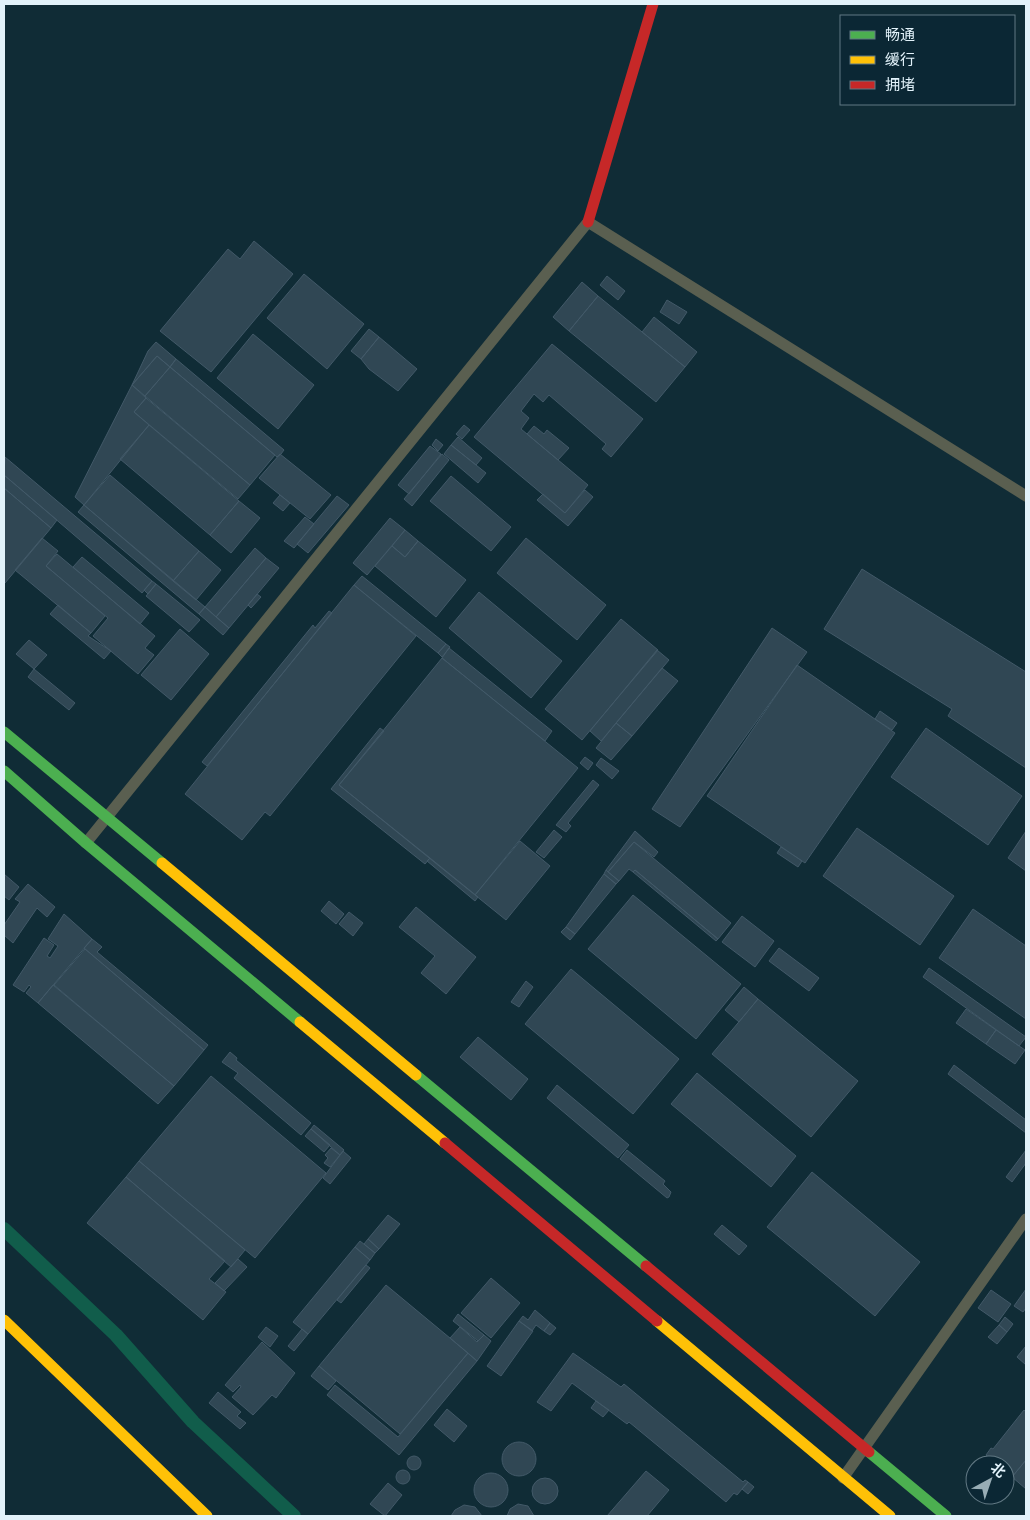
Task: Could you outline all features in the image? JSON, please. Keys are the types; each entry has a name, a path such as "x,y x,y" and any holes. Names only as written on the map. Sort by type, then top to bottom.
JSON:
{"street":[{"path":"86,843 588,222 653,4"},
{"path":"588,222 1026,496"},
{"path":"4,732 106,819 946,1516"},
{"path":"4,771 86,843 890,1516"},
{"path":"843,1478 1026,1219"},
{"path":"4,1320 207,1516"}],"building":[{"path":"254,241 293,274 211,372 160,331 228,249 240,259"},
{"path":"304,274 364,324 327,369 267,318"},
{"path":"607,276 625,291 618,300 600,285"},
{"path":"582,282 598,296 569,331 553,317"},
{"path":"598,296 685,367 656,402 569,331"},
{"path":"667,300 687,312 679,324 660,312"},
{"path":"654,317 697,352 685,367 642,332"},
{"path":"369,329 379,337 361,359 351,351"},
{"path":"253,334 314,385 278,429 217,378"},
{"path":"379,337 417,369 398,391 369,369 361,359"},
{"path":"156,342 176,359 170,367 157,356 132,385 148,351"},
{"path":"552,344 643,419 611,457 602,449 606,444 549,395 543,402 534,394 521,411 529,418 521,429 588,485 565,513 474,437"},
{"path":"157,356 170,367 145,396 132,385"},
{"path":"176,359 284,450 281,454 277,457 170,367"},
{"path":"170,367 275,455 250,485 145,396"},
{"path":"132,385 146,398 134,412 149,425 84,505 75,497"},
{"path":"146,398 250,485 238,499 134,412"},
{"path":"149,425 239,501 210,535 120,459"},
{"path":"464,425 470,430 462,439 456,434"},
{"path":"534,426 544,434 547,430 569,448 558,460 527,434"},
{"path":"458,437 482,458 476,465 451,445"},
{"path":"436,439 443,445 438,451 432,445"},
{"path":"451,445 486,473 478,483 444,454"},
{"path":"430,446 441,454 409,494 398,485"},
{"path":"280,454 331,495 310,519 259,478"},
{"path":"442,454 449,460 412,506 404,499"},
{"path":"5,457 152,581 142,593 4,475"},
{"path":"4,475 57,520 51,528 4,488"},
{"path":"110,475 199,551 173,581 84,505"},
{"path":"451,476 511,527 491,551 430,501"},
{"path":"4,488 51,528 5,583 4,582"},
{"path":"585,490 593,497 568,526 537,500 543,494 565,513"},
{"path":"280,495 290,503 283,511 273,503"},
{"path":"337,496 349,505 308,553 297,544"},
{"path":"239,501 260,518 231,553 210,535"},
{"path":"84,505 205,607 199,614 78,512"},
{"path":"305,517 314,524 294,548 284,541"},
{"path":"390,518 405,530 367,575 353,563"},
{"path":"405,530 418,541 405,557 392,546"},
{"path":"42,538 58,551 46,566 105,616 91,633 15,570"},
{"path":"526,538 606,605 577,640 497,573"},
{"path":"418,541 466,580 436,617 375,566 392,546 405,557"},
{"path":"255,548 266,558 216,617 205,607"},
{"path":"199,551 221,570 196,600 173,581"},
{"path":"57,554 155,636 145,648 154,655 138,674 93,636 108,618 46,566"},
{"path":"82,557 149,613 140,624 73,567"},
{"path":"266,558 279,568 229,628 216,617"},
{"path":"862,569 1026,672 1026,768 948,716 952,709 824,629"},
{"path":"362,576 446,644 438,653 354,585"},
{"path":"152,581 156,584 148,594 144,590"},
{"path":"156,584 200,620 189,632 146,596"},
{"path":"354,585 416,636 270,816 265,812 242,840 185,794"},
{"path":"479,592 562,661 531,698 449,628"},
{"path":"257,594 261,597 251,608 248,605"},
{"path":"58,605 91,633 88,636 111,651 104,659 50,614"},
{"path":"205,607 229,628 223,635 199,614"},
{"path":"329,611 332,613 207,766 202,762 313,625 315,628"},
{"path":"621,619 658,650 582,740 545,709"},
{"path":"772,628 807,652 680,827 652,809"},
{"path":"180,629 209,654 171,700 141,675"},
{"path":"29,640 47,655 34,669 16,654"},
{"path":"446,644 450,647 442,657 438,653"},
{"path":"449,648 552,731 545,741 442,658"},
{"path":"657,650 669,660 601,741 590,731"},
{"path":"442,658 578,768 475,895 339,785"},
{"path":"797,665 895,733 805,863 707,796"},
{"path":"662,668 678,681 632,736 616,723"},
{"path":"34,669 75,703 69,710 28,677"},
{"path":"880,711 897,723 892,730 875,719"},
{"path":"616,723 632,736 611,760 596,748"},
{"path":"380,728 384,731 339,785 430,858 425,864 331,789"},
{"path":"926,728 1022,796 988,845 891,777"},
{"path":"585,757 593,763 588,770 580,763"},
{"path":"601,758 619,771 612,779 596,765"},
{"path":"593,780 599,785 568,823 571,826 566,832 556,825"},
{"path":"857,828 954,896 920,945 823,876"},
{"path":"554,830 562,837 544,858 536,852"},
{"path":"635,831 658,852 654,857 634,842 608,872 606,870"},
{"path":"1026,831 1026,871 1008,858"},
{"path":"520,841 550,866 506,920 475,895"},
{"path":"634,842 731,923 718,939 635,870 633,872 629,869 619,881 608,872"},
{"path":"781,847 802,861 798,867 777,853"},
{"path":"430,858 478,897 475,901 427,861"},
{"path":"606,870 619,881 616,884 604,874"},
{"path":"635,870 718,939 716,941 633,872"},
{"path":"4,874 19,887 9,900 4,896"},
{"path":"604,874 616,884 575,934 566,927"},
{"path":"28,884 55,907 47,917 37,908 13,943 4,935 4,925 20,902 15,899"},
{"path":"633,895 741,984 696,1039 588,949"},
{"path":"329,901 344,914 336,924 321,911"},
{"path":"416,907 476,957 446,994 421,973 435,956 399,927"},
{"path":"973,909 1026,946 1026,1019 939,958"},
{"path":"349,912 363,923 353,936 339,924"},
{"path":"64,914 92,939 38,1003 26,993 31,987 29,985 24,992 13,985 44,938 54,945 47,956 50,958 58,946 48,939"},
{"path":"742,916 774,941 755,967 722,942"},
{"path":"566,927 575,934 570,940 561,932"},
{"path":"92,939 102,947 97,952 208,1045 204,1050 84,948"},
{"path":"779,948 819,978 809,991 769,961"},
{"path":"85,949 204,1050 174,1086 54,985"},
{"path":"929,968 1026,1037 1019,1046 923,977"},
{"path":"571,969 679,1059 633,1114 525,1024"},
{"path":"526,981 533,987 519,1007 511,1002"},
{"path":"53,985 174,1086 158,1104 38,1003"},
{"path":"744,987 758,999 739,1022 725,1010"},
{"path":"758,999 858,1081 811,1137 712,1054"},
{"path":"966,1009 996,1030 986,1044 956,1023"},
{"path":"996,1030 1025,1050 1015,1064 986,1044"},
{"path":"478,1037 528,1079 511,1100 460,1057"},
{"path":"230,1052 237,1058 236,1060 311,1123 301,1135 234,1078 238,1073 222,1062"},
{"path":"954,1065 1026,1120 1026,1133 948,1074"},
{"path":"697,1073 796,1156 771,1187 671,1104"},
{"path":"211,1076 326,1173 255,1258 139,1161"},
{"path":"557,1085 629,1145 618,1158 547,1098"},
{"path":"314,1125 344,1150 340,1155 311,1129"},
{"path":"311,1129 330,1145 324,1152 305,1136"},
{"path":"331,1148 340,1155 330,1167 324,1163 328,1158 325,1155"},
{"path":"627,1150 665,1181 663,1184 671,1192 669,1197 667,1198 620,1159"},
{"path":"1026,1150 1026,1163 1012,1182 1006,1177"},
{"path":"343,1151 351,1158 330,1184 323,1178"},
{"path":"139,1161 245,1250 231,1267 126,1177"},
{"path":"812,1172 920,1262 875,1316 767,1227"},
{"path":"126,1177 225,1261 209,1279 226,1292 203,1320 87,1223"},
{"path":"388,1215 400,1224 379,1249 368,1239"},
{"path":"722,1225 747,1246 739,1255 714,1234"},
{"path":"368,1239 379,1249 375,1253 364,1244"},
{"path":"360,1241 375,1253 370,1260 355,1247"},
{"path":"355,1247 370,1260 308,1334 293,1322"},
{"path":"238,1259 247,1267 224,1291 215,1283"},
{"path":"366,1265 370,1268 341,1303 337,1300"},
{"path":"491,1278 520,1303 491,1338 461,1313"},
{"path":"386,1285 468,1353 400,1434 319,1366"},
{"path":"1026,1289 1026,1308 1023,1312 1014,1306"},
{"path":"991,1290 1011,1304 998,1322 978,1308"},
{"path":"535,1310 550,1323 544,1331 536,1325 532,1331 519,1321 523,1316 528,1320"},
{"path":"458,1314 484,1335 478,1341 453,1321"},
{"path":"1005,1317 1013,1324 1007,1332 999,1325"},
{"path":"519,1321 533,1331 501,1376 487,1366"},
{"path":"550,1323 556,1328 550,1335 544,1331"},
{"path":"999,1325 1007,1332 997,1344 988,1337"},
{"path":"266,1327 278,1336 270,1347 258,1337"},
{"path":"460,1327 477,1342 484,1335 491,1341 477,1361 450,1338"},
{"path":"302,1329 308,1334 294,1351 288,1346"},
{"path":"262,1342 295,1373 276,1398 272,1395 253,1415 232,1397 241,1387 240,1385 233,1392 225,1385"},
{"path":"1026,1346 1026,1365 1017,1357"},
{"path":"468,1353 477,1361 399,1455 327,1395 335,1385 398,1437"},
{"path":"573,1353 621,1387 624,1384 743,1482 745,1480 748,1482 737,1495 734,1493 726,1502 629,1422 627,1424 572,1383 551,1411 537,1402"},
{"path":"319,1366 336,1381 328,1390 311,1376"},
{"path":"218,1392 241,1412 237,1416 246,1423 240,1429 209,1403"},
{"path":"596,1401 609,1410 603,1417 591,1408"},
{"path":"447,1409 467,1426 454,1442 434,1425"},
{"path":"1024,1410 1026,1412 1026,1460 1015,1473 1015,1455 986,1455 991,1448 993,1449"},
{"path":"519,1442 526,1443 531,1447 535,1452 535,1466 531,1471 526,1475 519,1476 512,1475 507,1471 503,1466 502,1459 503,1452 507,1447 512,1443"},
{"path":"414,1456 419,1458 421,1463 419,1468 414,1470 409,1468 407,1463 409,1458"},
{"path":"1026,1460 1026,1489 1015,1480 1015,1473"},
{"path":"403,1470 408,1472 410,1477 408,1482 403,1484 398,1482 396,1477 398,1472"},
{"path":"646,1471 669,1490 647,1516 607,1516"},
{"path":"491,1473 503,1478 508,1490 503,1502 491,1507 479,1502 474,1490 479,1478"},
{"path":"545,1478 554,1482 558,1491 554,1500 545,1504 536,1500 532,1491 536,1482"},
{"path":"748,1482 754,1487 748,1494 742,1489"},
{"path":"388,1483 402,1495 385,1516 370,1504"},
{"path":"518,1504 528,1506 534,1516 507,1516 510,1509"},
{"path":"464,1505 475,1507 482,1516 451,1516 455,1510"}],"waterway":[{"path":"4,1229 116,1335 193,1422 294,1516"}],"traffic: fast":[{"path":"4,732 162,863"},
{"path":"4,771 86,843 300,1022"},
{"path":"416,1075 646,1266"},
{"path":"869,1452 946,1516"}],"traffic: slow":[{"path":"162,863 416,1075"},
{"path":"300,1022 445,1143"},
{"path":"4,1320 207,1516"},
{"path":"657,1321 890,1516"}],"traffic: jam":[{"path":"588,222 653,4"},
{"path":"445,1143 657,1321"},
{"path":"646,1266 869,1452"}]}
